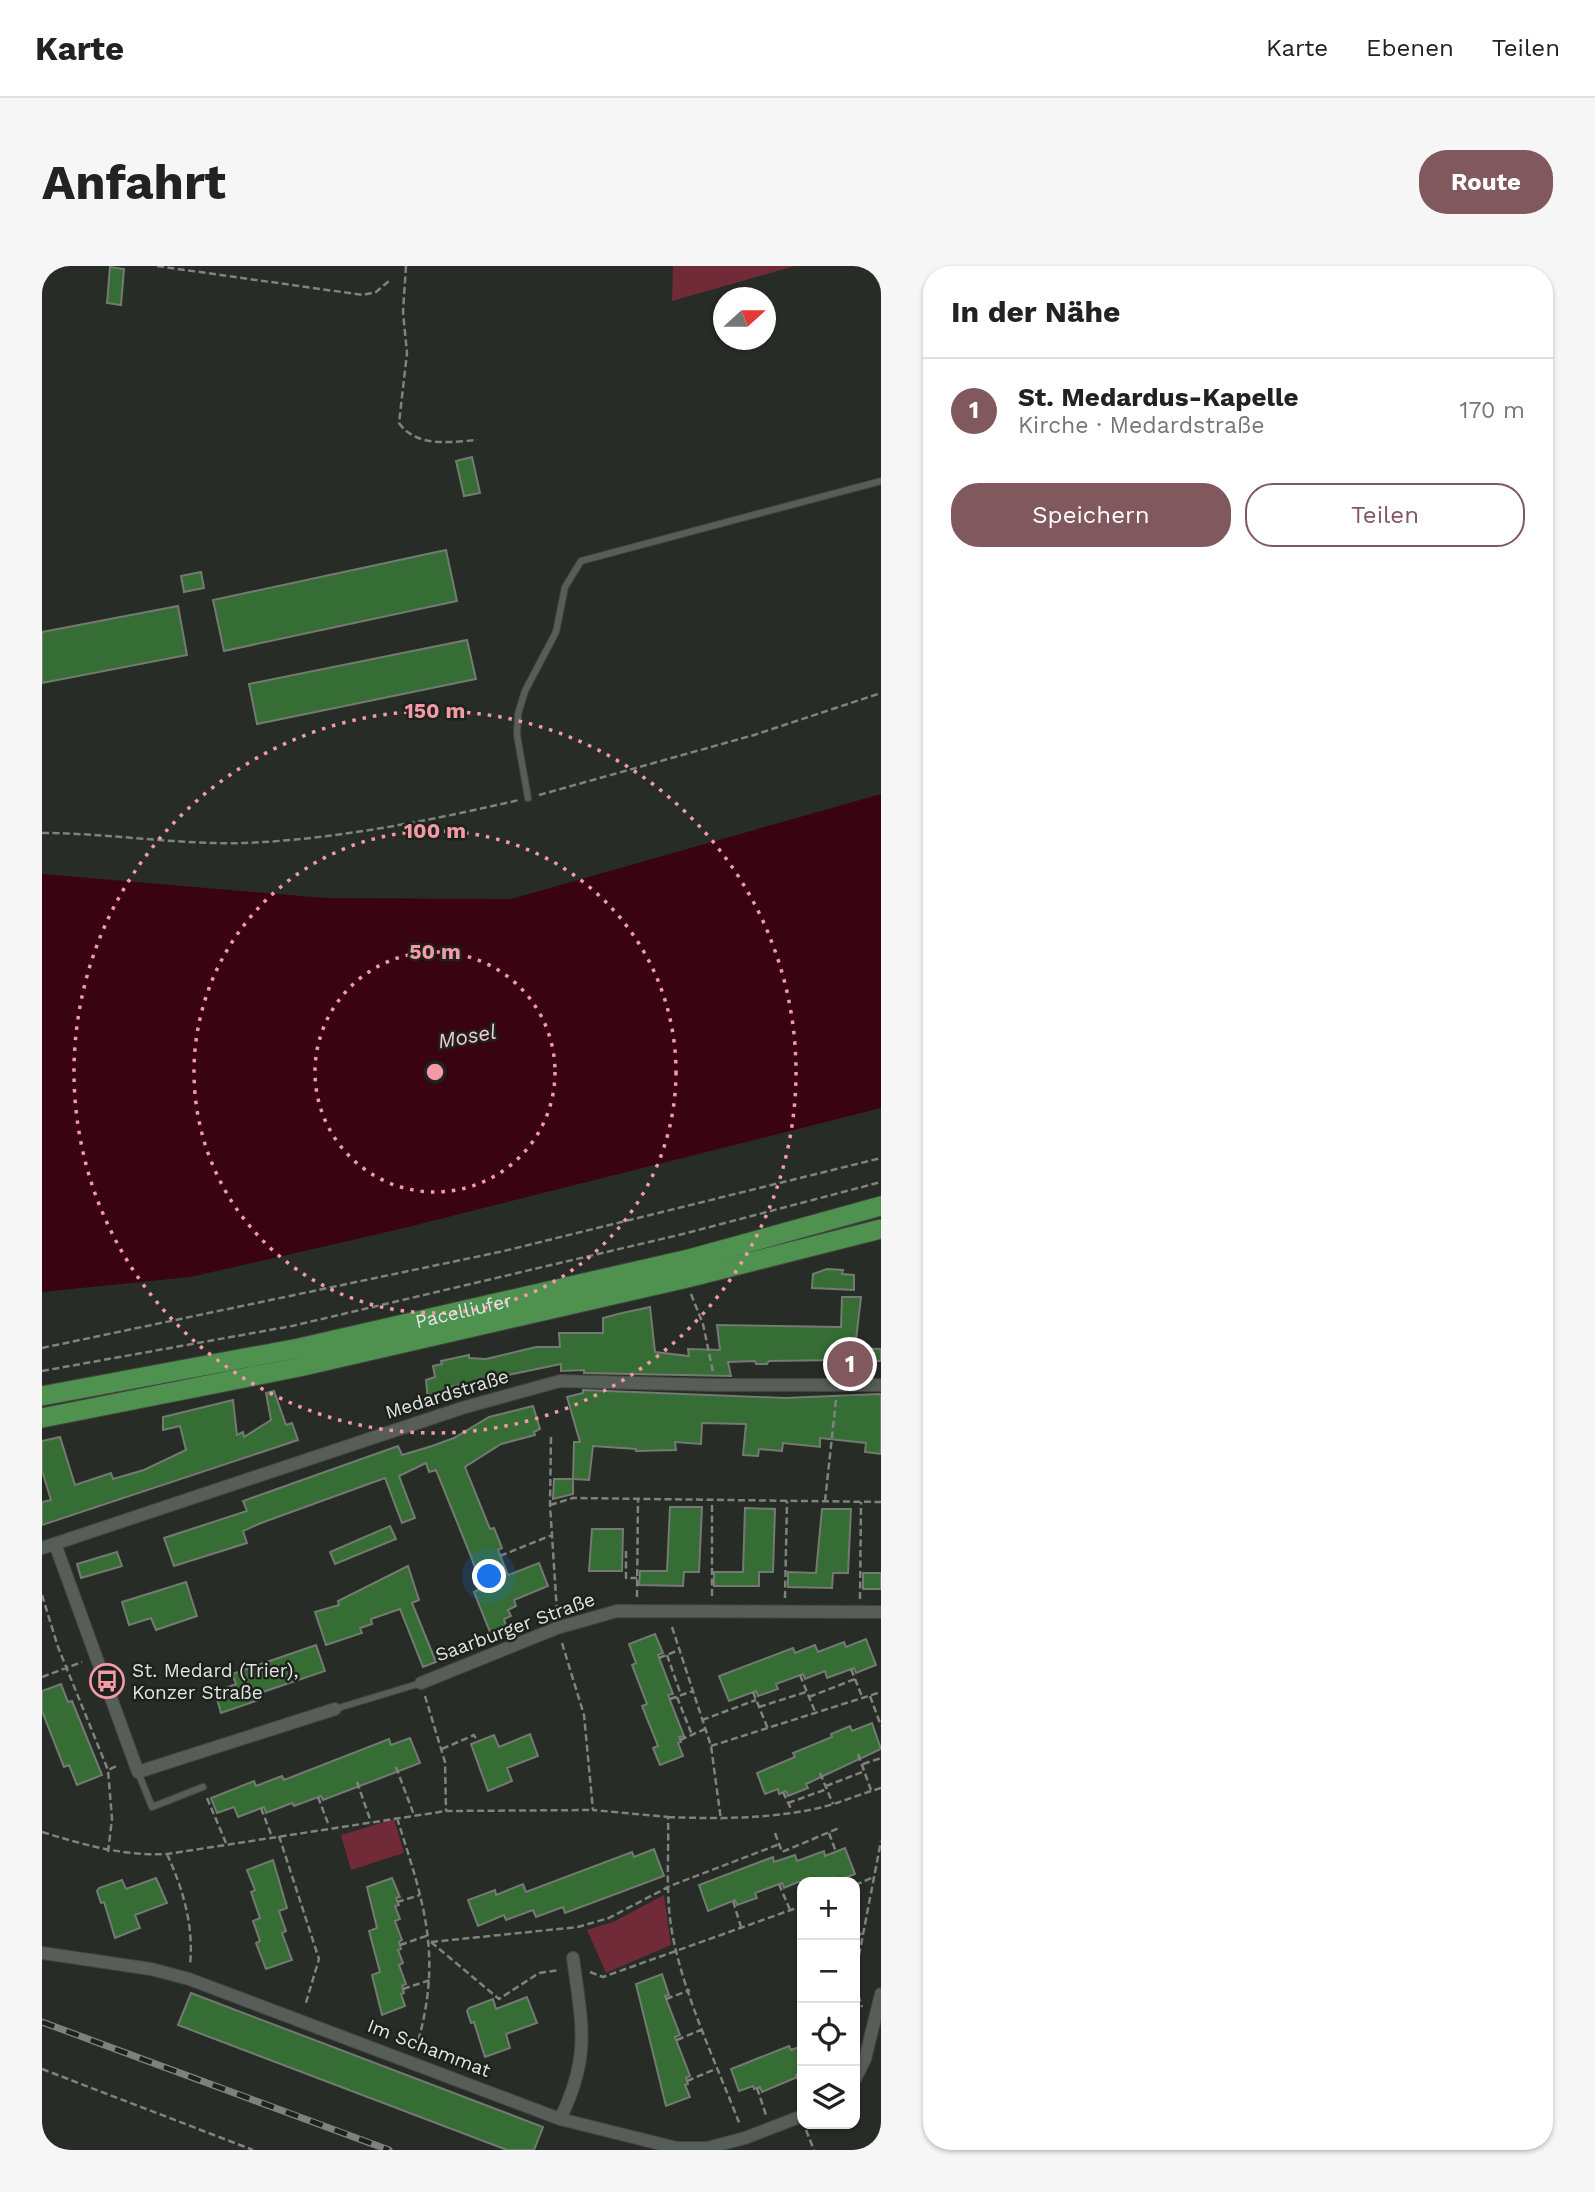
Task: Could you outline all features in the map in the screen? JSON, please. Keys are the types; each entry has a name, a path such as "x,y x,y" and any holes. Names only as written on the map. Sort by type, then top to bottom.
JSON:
{"main road":[{"name":"Pacelliufer","path":"42,1396 353,1335 689,1259 881,1206"},
{"name":"Pacelliufer","path":"42,1418 299,1367 687,1278 881,1229"}],"street":[{"name":"Medardstraße","path":"48,1546 462,1408 560,1381 881,1385"},
{"path":"48,1546 138,1772 335,1709"},
{"name":"Saarburger Straße","path":"421,1683 558,1628 617,1611 881,1612"},
{"name":"Im Schammat","path":"42,1953 151,1969 189,1979 560,2119 677,2148 707,2148 746,2138 797,2118"},
{"path":"560,2119 575,2089 582,2060 583,2030 574,1963"},
{"path":"860,2069 865,2059 881,1994"}],"lane":[{"path":"528,798 517,735 518,714 525,691 555,632 565,587 581,561 881,481"},
{"name":"Saarburger Straße","path":"335,1709 421,1683"},
{"path":"138,1772 152,1807 203,1787"}],"path":[{"path":"157,266 363,295 376,292 389,281"},
{"path":"406,266 403,312 407,354 399,423 407,434 420,440 477,440"},
{"path":"42,833 242,843 370,831 528,798 754,735 881,692"},
{"path":"42,1348 503,1251 881,1158"},
{"path":"42,1371 292,1326 683,1234 881,1182"},
{"path":"687,1278 703,1324 715,1385"},
{"path":"825,1501 836,1385"},
{"path":"551,1437 550,1504 558,1628 584,1715 593,1810"},
{"path":"550,1504 573,1498 881,1502"},
{"path":"636,1611 638,1499"},
{"path":"712,1500 712,1610"},
{"path":"785,1612 787,1501"},
{"path":"860,1613 861,1502"},
{"path":"500,1556 552,1535"},
{"path":"626,1551 626,1578 637,1578"},
{"path":"42,1595 108,1770 112,1819 108,1852"},
{"path":"668,1611 710,1746 721,1819"},
{"path":"659,1658 679,1650"},
{"path":"667,1655 692,1735"},
{"path":"42,1677 94,1658"},
{"path":"851,1670 863,1699"},
{"path":"800,1675 816,1714"},
{"path":"809,1697 855,1679"},
{"path":"670,1699 693,1691"},
{"path":"753,1692 768,1729"},
{"path":"759,1707 806,1692"},
{"path":"710,1746 881,1692"},
{"path":"870,1696 881,1726"},
{"path":"702,1720 756,1700"},
{"path":"430,1710 442,1749 446,1811"},
{"path":"680,1740 705,1730"},
{"path":"442,1749 474,1735 477,1741"},
{"path":"858,1754 872,1791"},
{"path":"863,1764 881,1758"},
{"path":"108,1770 133,1759"},
{"path":"396,1767 414,1815"},
{"path":"788,1803 865,1771"},
{"path":"820,1773 833,1804"},
{"path":"357,1782 371,1822"},
{"path":"203,1787 226,1843"},
{"path":"42,1832 108,1852 167,1854 446,1811 593,1810 721,1819 792,1813 833,1804 881,1788"},
{"path":"783,1792 792,1813"},
{"path":"318,1797 330,1828"},
{"path":"261,1808 272,1837"},
{"path":"668,1817 670,1918 677,1948 703,2029 746,2138"},
{"path":"397,1818 431,1942 430,1980 413,2063"},
{"path":"775,1833 782,1852 839,1828"},
{"path":"829,1833 836,1852"},
{"path":"279,1836 319,1959 301,2020"},
{"path":"860,1949 881,1841"},
{"path":"431,1942 578,1927 609,1918 670,1886 780,1844"},
{"path":"167,1854 178,1878 191,1930 189,1979"},
{"path":"860,1883 874,1877"},
{"path":"779,1884 790,1910"},
{"path":"397,1902 420,1895"},
{"path":"733,1901 741,1927"},
{"path":"431,1942 499,1999 539,1973 574,1963 603,1977 677,1948 797,1908"},
{"path":"400,1945 429,1935"},
{"path":"403,1989 430,1980"},
{"path":"666,1999 690,1990"},
{"path":"677,2040 703,2029"},
{"path":"687,2081 718,2068"},
{"path":"42,2069 253,2150"},
{"path":"757,2088 771,2127"},
{"path":"806,2129 814,2150"},
{"path":"864,2150 881,2143"}],"shaded area":[{"path":"673,266 795,266 713,287 713,289 672,301"},
{"path":"394,1819 404,1853 351,1870 341,1835"},
{"path":"664,1895 671,1945 606,1973 587,1930 613,1922"}],"water":[{"name":"Mosel","path":"881,794 881,1108 396,1230 190,1277 42,1292 42,874 325,898 511,899"}],"building":[{"path":"110,267 124,269 121,305 107,303"},
{"path":"472,457 480,493 464,496 456,461"},
{"path":"446,550 457,601 224,651 213,600"},
{"path":"201,572 204,588 184,592 181,576"},
{"path":"178,606 187,655 42,683 42,632"},
{"path":"467,640 476,679 257,724 249,684"},
{"path":"827,1269 843,1270 842,1274 854,1275 854,1290 812,1288 813,1274"},
{"path":"842,1297 861,1297 855,1348 881,1349 881,1361 870,1361 870,1376 840,1376 841,1360 769,1361 767,1364 756,1364 755,1361 728,1362 731,1376 584,1373 584,1370 561,1371 561,1364 446,1388 446,1394 428,1400 426,1380 435,1377 433,1366 442,1364 441,1361 469,1355 469,1358 486,1359 536,1347 560,1347 559,1333 603,1333 603,1318 618,1314 650,1307 655,1352 689,1356 688,1349 720,1350 717,1325 841,1327"},
{"path":"583,1390 785,1398 881,1394 881,1454 865,1452 866,1443 820,1438 820,1447 783,1443 782,1451 759,1449 758,1456 743,1455 746,1424 702,1423 701,1444 675,1442 676,1450 636,1451 593,1446 589,1480 573,1479 574,1442 580,1442 567,1397 583,1393"},
{"path":"274,1391 286,1425 292,1423 298,1440 42,1525 42,1502 51,1500 42,1471 42,1441 60,1437 75,1485 111,1473 113,1479 144,1470 186,1450 180,1426 163,1430 163,1417 233,1400 237,1435 243,1432 244,1437 271,1420 266,1393"},
{"path":"533,1406 540,1429 534,1432 535,1435 501,1444 465,1467 490,1529 494,1528 502,1548 498,1550 508,1575 539,1563 548,1586 514,1600 516,1606 508,1610 511,1616 504,1619 506,1626 490,1632 474,1592 482,1588 472,1559 436,1470 429,1472 426,1463 399,1476 415,1518 402,1523 385,1478 243,1531 247,1543 174,1566 164,1538 247,1511 243,1501 398,1446 402,1455 432,1446 454,1438 489,1417"},
{"path":"554,1479 573,1479 573,1494 553,1499"},
{"path":"670,1507 702,1507 699,1572 684,1572 683,1586 639,1585 640,1571 667,1571"},
{"path":"745,1508 775,1509 773,1572 759,1572 759,1586 714,1586 714,1572 743,1572"},
{"path":"822,1509 851,1509 848,1573 833,1573 832,1588 788,1587 788,1572 816,1573"},
{"path":"390,1526 396,1539 335,1564 330,1552"},
{"path":"592,1529 623,1529 622,1571 589,1571"},
{"path":"117,1552 122,1566 81,1578 77,1564"},
{"path":"408,1566 419,1600 412,1603 436,1662 423,1667 400,1609 371,1619 372,1624 360,1628 362,1633 326,1645 315,1612 339,1605 338,1601"},
{"path":"863,1573 881,1573 881,1589 863,1589"},
{"path":"186,1582 197,1616 156,1630 151,1618 129,1625 122,1602"},
{"path":"655,1634 663,1653 658,1655 673,1694 668,1695 684,1736 679,1737 681,1742 678,1743 683,1756 660,1765 653,1748 658,1746 642,1706 647,1704 632,1665 636,1663 629,1644"},
{"path":"866,1639 876,1665 856,1673 854,1668 827,1678 825,1671 805,1679 803,1674 776,1684 778,1689 758,1696 756,1691 729,1701 719,1676 793,1648 795,1653 815,1645 818,1652 844,1642 846,1647"},
{"path":"316,1645 325,1671 257,1694 259,1700 221,1713 215,1692 236,1684 232,1674"},
{"path":"61,1684 68,1702 72,1701 102,1775 77,1785 69,1765 64,1767 42,1711 42,1691"},
{"path":"872,1723 881,1749 806,1784 808,1788 788,1796 786,1791 779,1794 778,1789 765,1794 757,1773 795,1757 793,1753 832,1737 831,1734 850,1726 852,1731"},
{"path":"530,1734 538,1756 507,1768 512,1781 488,1791 471,1744 494,1735 499,1747"},
{"path":"410,1738 420,1763 323,1800 321,1796 266,1813 264,1807 238,1817 234,1807 217,1813 211,1798 254,1781 256,1786 282,1776 284,1780 389,1739 391,1745"},
{"path":"845,1848 855,1874 848,1877 797,1877 797,1882 784,1888 782,1883 755,1893 757,1898 737,1905 735,1900 708,1911 699,1885 773,1857 774,1862 795,1855 797,1861 824,1851 825,1856"},
{"path":"654,1849 664,1876 565,1913 563,1907 536,1917 533,1910 506,1920 504,1915 478,1926 468,1900 495,1890 496,1895 523,1884 526,1892 632,1852 634,1857"},
{"path":"273,1860 287,1908 279,1911 286,1931 282,1933 292,1960 266,1969 256,1943 260,1941 253,1921 260,1918 251,1892 255,1890 247,1870"},
{"path":"156,1878 167,1903 135,1915 140,1928 115,1938 104,1902 101,1903 97,1891 99,1888 122,1880 126,1889"},
{"path":"392,1878 400,1897 396,1898 399,1905 395,1906 400,1919 395,1921 402,1940 399,1942 401,1949 398,1950 403,1963 399,1965 406,1984 402,1986 404,1993 401,1994 405,2006 382,2015 372,1975 380,1972 369,1931 377,1928 367,1887"},
{"path":"662,1974 669,1995 665,1996 680,2035 675,2037 690,2076 686,2078 688,2084 685,2085 690,2097 666,2106 636,1984"},
{"path":"191,1993 543,2127 534,2150 507,2150 178,2025"},
{"path":"527,1997 537,2023 506,2034 510,2048 485,2057 474,2022 471,2023 467,2011 469,2008 493,1999 496,2009"},
{"path":"789,2046 791,2050 797,2048 797,2077 762,2092 760,2087 754,2089 753,2086 739,2091 731,2069"}],"railway":[{"path":"42,2022 389,2150"}],"place":[{"name":"St. Medardus-Kapelle","path":"850,1364"},
{"name":"St. Medard (Trier), Konzer Straße","path":"107,1681"}]}
